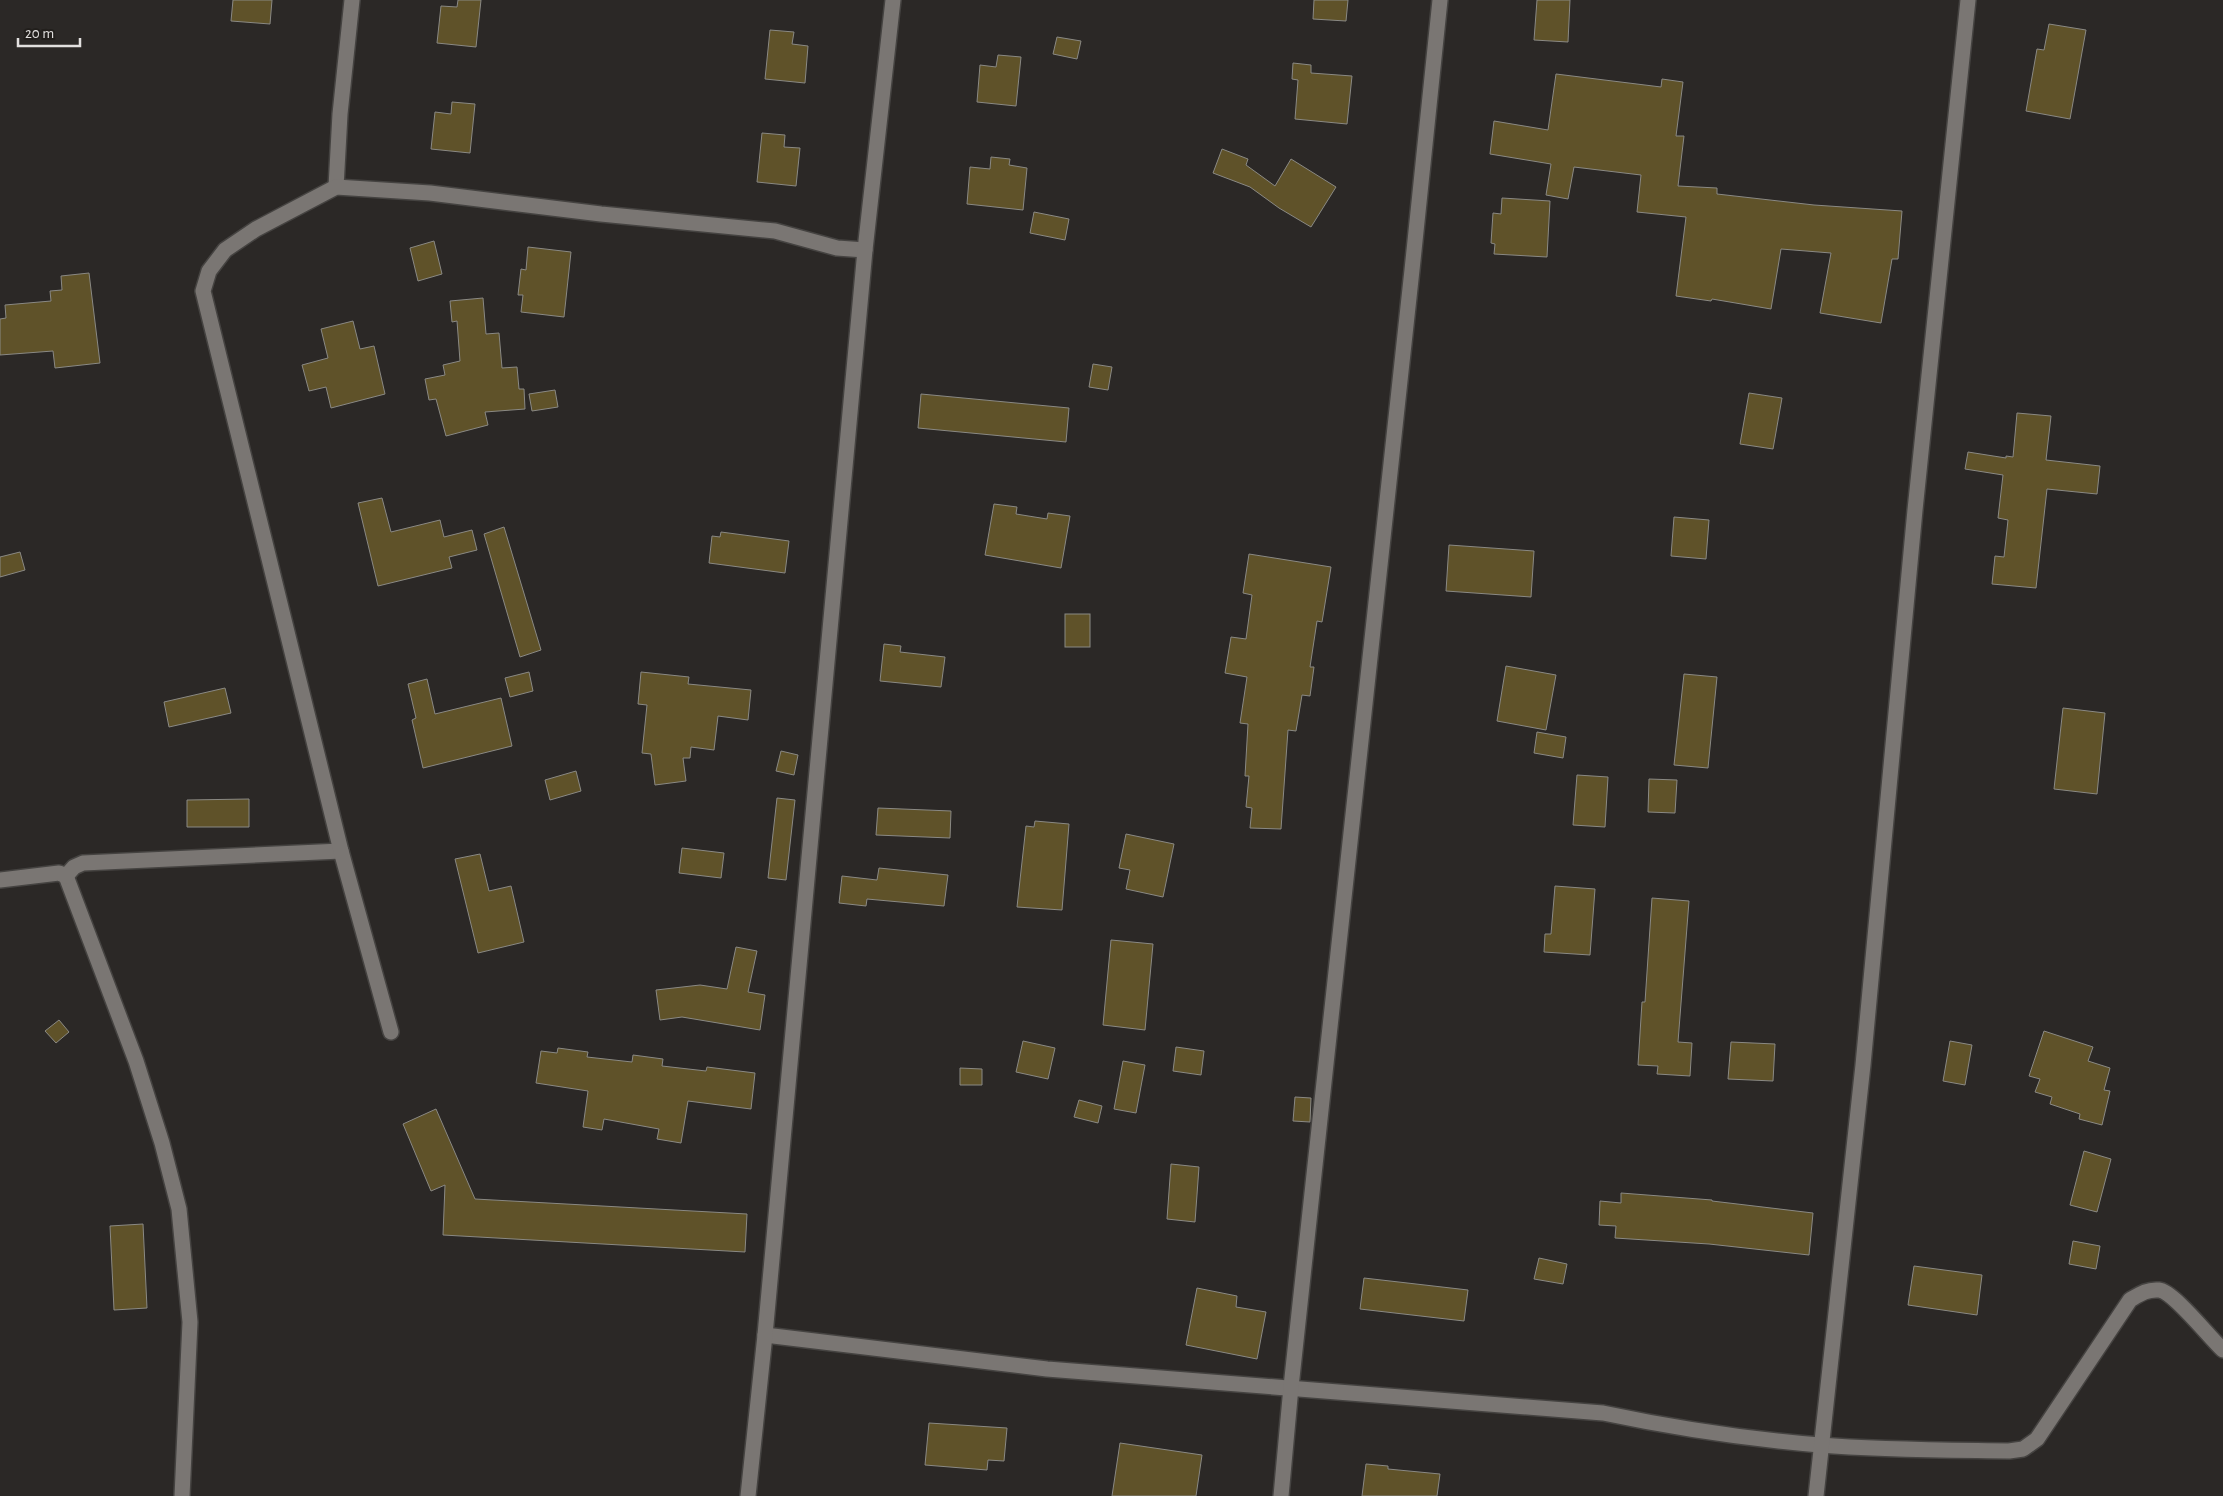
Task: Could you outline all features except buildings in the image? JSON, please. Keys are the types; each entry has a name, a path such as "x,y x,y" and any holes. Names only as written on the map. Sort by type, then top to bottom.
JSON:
{"street":[{"path":"336,187 340,114 352,0"},
{"path":"748,1496 765,1335 865,250 893,0"},
{"path":"1281,1496 1291,1387 1440,0"},
{"path":"1816,1496 1820,1445 1863,1065 1915,510 1968,0"},
{"path":"391,1032 341,851 203,291 209,271 225,250 256,229 336,187 430,193 601,214 775,231 837,248 865,250"},
{"path":"66,876 74,867 83,863 341,851"},
{"path":"0,880 59,873 66,876 136,1061 162,1143 179,1209 190,1322 182,1496"},
{"path":"765,1335 1047,1369 1603,1413 1666,1426 1820,1445 2009,1451 2023,1449 2037,1439 2130,1300 2146,1290 2161,1290 2178,1301 2223,1350"}]}
